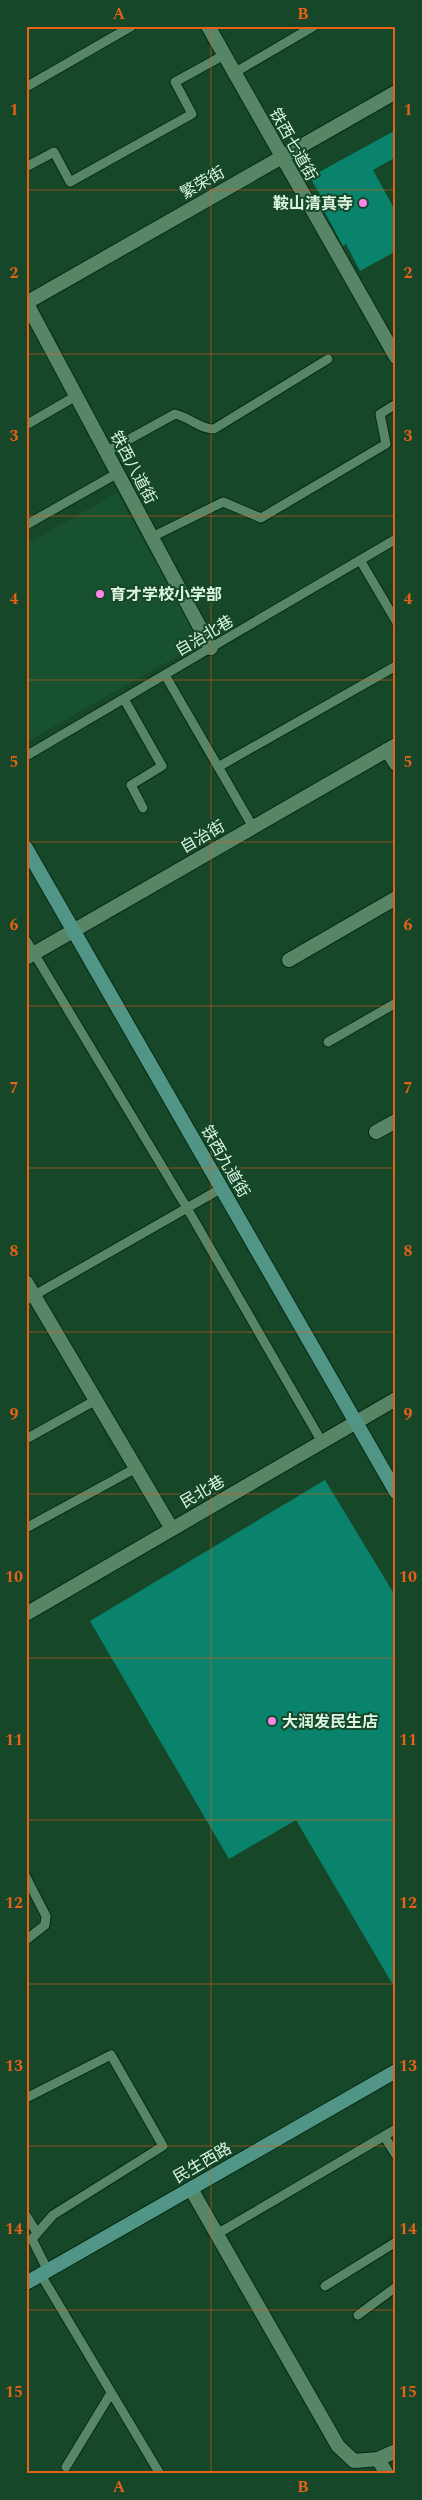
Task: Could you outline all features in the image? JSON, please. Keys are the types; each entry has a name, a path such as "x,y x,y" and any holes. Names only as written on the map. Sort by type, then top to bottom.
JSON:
{"main road":[{"name":"铁西九道街","path":"26,848 396,1492"},
{"name":"民生西路","path":"26,2283 396,2071"}],"street":[{"name":"铁西七道街","path":"208,26 281,158 396,357"},
{"name":"繁荣街","path":"26,303 396,92"},
{"name":"铁西八道街","path":"26,303 211,648"},
{"path":"392,747 396,764"},
{"name":"自治街","path":"30,956 392,747"},
{"path":"289,960 396,898"},
{"path":"376,1132 396,1121"},
{"path":"26,1282 30,1298 96,1400 172,1529"},
{"name":"民北巷","path":"27,1612 396,1399"},
{"path":"190,2189 338,2446 354,2461 378,2459 396,2451"},
{"path":"378,2459 387,2474"}],"lane":[{"path":"26,87 132,26"},
{"path":"234,73 314,26"},
{"path":"26,167 54,152 70,182 192,114 175,82 224,55"},
{"path":"106,452 175,414 189,418 205,429 214,429 328,359"},
{"path":"26,425 76,396"},
{"path":"152,537 223,502 261,518 386,444 380,414 396,404"},
{"path":"26,525 118,473"},
{"name":"自治北巷","path":"26,756 396,539"},
{"path":"360,560 396,622"},
{"path":"218,767 396,666"},
{"path":"165,675 253,827"},
{"path":"124,699 162,766 131,785 143,808"},
{"path":"26,940 30,956 187,1208 322,1442"},
{"path":"328,1042 396,1003"},
{"path":"30,1298 222,1188"},
{"path":"26,1439 96,1400"},
{"path":"26,1528 136,1468"},
{"path":"26,1877 46,1916 45,1925 39,1932 26,1940"},
{"path":"26,2098 111,2055 163,2146 53,2216 32,2239 44,2273 111,2393 160,2474"},
{"path":"216,2234 396,2129"},
{"path":"384,2136 396,2155"},
{"path":"26,2215 37,2233"},
{"path":"325,2286 396,2242"},
{"path":"358,2315 396,2287"},
{"path":"66,2466 111,2393"}],"shaded area":[{"name":"育才学校小学部","path":"117,493 201,643 26,742 26,544"}],"building":[{"name":"鞍山清真寺","path":"396,130 396,157 373,170 396,212 396,251 360,271 346,244 343,246 323,209 327,207 310,177"},
{"name":"大润发民生店","path":"325,1480 396,1597 396,1990 296,1820 229,1859 90,1621"}],"place":[{"name":"鞍山清真寺","path":"363,203"},
{"name":"育才学校小学部","path":"100,594"},
{"name":"大润发民生店","path":"272,1721"}]}
